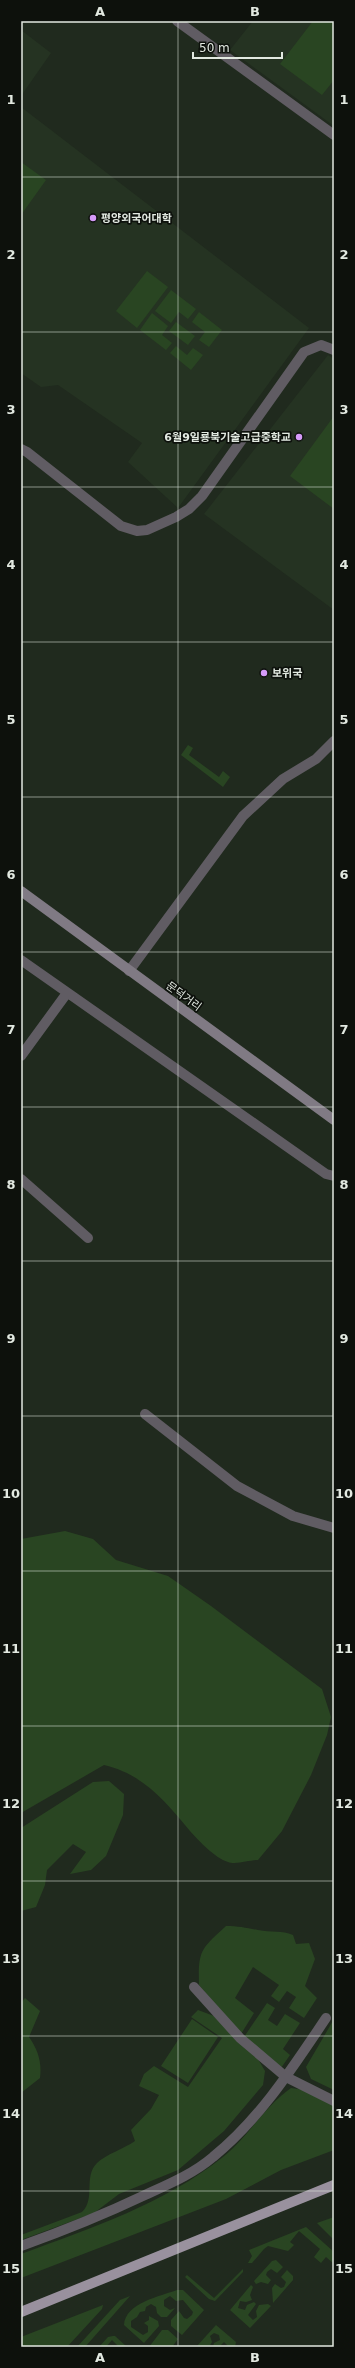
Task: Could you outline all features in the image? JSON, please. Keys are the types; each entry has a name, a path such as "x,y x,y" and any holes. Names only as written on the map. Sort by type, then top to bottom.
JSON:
{"main road":[{"name":"문덕거리","path":"21,891 334,1120"},
{"path":"21,2312 334,2185"}],"street":[{"path":"177,21 334,135"},
{"path":"21,449 27,452 121,526 137,531 147,530 176,517 202,496 304,352 321,345 334,350"},
{"path":"129,971 243,816 283,779 316,758 334,741"},
{"path":"21,960 330,1175 334,1182"},
{"path":"21,1056 67,993"},
{"path":"21,1179 88,1238"},
{"path":"145,1414 237,1486 293,1516 334,1528"},
{"path":"194,1987 240,2038 286,2077 334,2100"},
{"path":"21,2246 130,2203 188,2176 214,2156 256,2114 286,2077 326,2018"}],"shaded area":[{"path":"253,21 334,21 334,126 230,50"},
{"path":"21,30 51,53 21,96"},
{"name":"평양외국어대학","path":"21,107 309,328 178,508 128,462 142,443 58,385 41,387 21,373"},
{"name":"6월9일룡북기술고급중학교","path":"328,355 334,359 334,610 204,514"}],"green space":[{"path":"313,21 334,21 334,80 322,95 280,64"},
{"path":"21,162 46,180 21,215"},
{"path":"147,271 168,287 137,328 116,311"},
{"path":"171,290 196,309 188,319 179,312 171,323 155,311"},
{"path":"199,312 222,330 209,347 199,340 205,332 192,322"},
{"path":"152,313 168,326 162,335 172,343 166,350 140,330"},
{"path":"176,322 195,336 188,345 169,331"},
{"path":"176,346 187,355 193,348 203,355 191,370 170,353"},
{"path":"334,416 334,509 290,476"},
{"path":"188,745 193,748 189,755 219,777 223,771 230,777 223,787 181,755"},
{"path":"65,1531 93,1539 116,1560 168,1576 211,1606 322,1689 331,1717 327,1735 311,1775 282,1831 258,1860 231,1863 218,1857 198,1840 172,1809 152,1790 130,1775 118,1769 104,1765 21,1813 21,1539"},
{"path":"109,1781 124,1794 123,1815 106,1856 91,1870 70,1874 86,1852 73,1844 47,1870 45,1885 36,1907 21,1911 21,1828 93,1782"},
{"path":"226,1926 285,1933 293,1935 296,1944 309,1943 315,1959 305,1986 317,1998 304,2018 289,2008 296,1997 287,1991 279,2002 271,1996 279,1985 253,1967 235,1998 254,2013 241,2034 199,1985 199,1964 203,1951 211,1940"},
{"path":"25,1998 40,2011 29,2037 39,2056 40,2078 21,2093 21,2003"},
{"path":"267,2003 275,2008 268,2020 277,2026 285,2014 300,2023 283,2049 290,2055 281,2068 244,2037"},
{"path":"198,2010 214,2016 258,2059 265,2071 263,2085 224,2131 178,2170 119,2194 94,2213 21,2240 21,2235 82,2212 88,2201 91,2175 97,2163 135,2141 131,2130 151,2109 159,2095 139,2086 144,2074 154,2066 188,2087 222,2038 191,2017"},
{"path":"192,2019 218,2037 188,2083 161,2066"},
{"path":"334,2019 334,2090 311,2079 306,2067"},
{"path":"291,2088 305,2090 334,2104 334,2150 281,2170 226,2199 21,2278 21,2254 126,2213 152,2201 200,2174 232,2149 272,2104"},
{"path":"334,2217 334,2240 317,2223"},
{"path":"306,2227 334,2252 334,2264 326,2257 321,2263 314,2257 320,2249 299,2231 290,2242 294,2245 288,2251 268,2246 252,2263 248,2263 252,2256 249,2250"},
{"path":"276,2260 283,2267 277,2273 271,2269 267,2272 266,2275 271,2280 268,2284 261,2282 256,2284 254,2281 272,2261"},
{"path":"243,2269 243,2272 215,2301 209,2299 185,2277 187,2275 214,2298"},
{"path":"287,2270 293,2276 293,2280 273,2303 272,2288 275,2284 281,2288 284,2287 286,2282 281,2277"},
{"path":"251,2285 253,2287 250,2295 252,2300 246,2302 240,2301 238,2308 245,2310 247,2305 254,2302 256,2304 248,2315 253,2320 257,2317 256,2311 259,2305 268,2304 271,2306 250,2328 230,2310"},
{"path":"177,2290 183,2290 204,2310 182,2335 171,2326 171,2320 179,2311 184,2318 187,2319 193,2312 183,2300 176,2301 170,2296 164,2300 164,2306 170,2310 175,2308 167,2317 161,2317 157,2313 156,2307 151,2304 146,2307 145,2311 140,2312 137,2317 131,2321 131,2327 143,2335 148,2332 148,2326 144,2323 149,2320 149,2316 158,2321 159,2326 144,2343 124,2325 126,2317 130,2311 137,2306 153,2298"},
{"path":"130,2296 85,2347 77,2347 120,2300"},
{"path":"103,2305 102,2309 67,2347 21,2347 21,2337"},
{"path":"216,2325 236,2342 235,2347 229,2347 224,2342 219,2347 213,2347 214,2343 220,2340 219,2335 214,2333 210,2336 212,2342 209,2347 197,2346"},
{"path":"162,2330 168,2330 178,2339 172,2347 149,2347"},
{"path":"115,2336 127,2347 119,2347 112,2340 106,2347 99,2347 108,2337"}],"place":[{"name":"평양외국어대학","path":"93,218"},
{"name":"6월9일룡북기술고급중학교","path":"299,437"},
{"name":"보위국","path":"264,673"}]}
